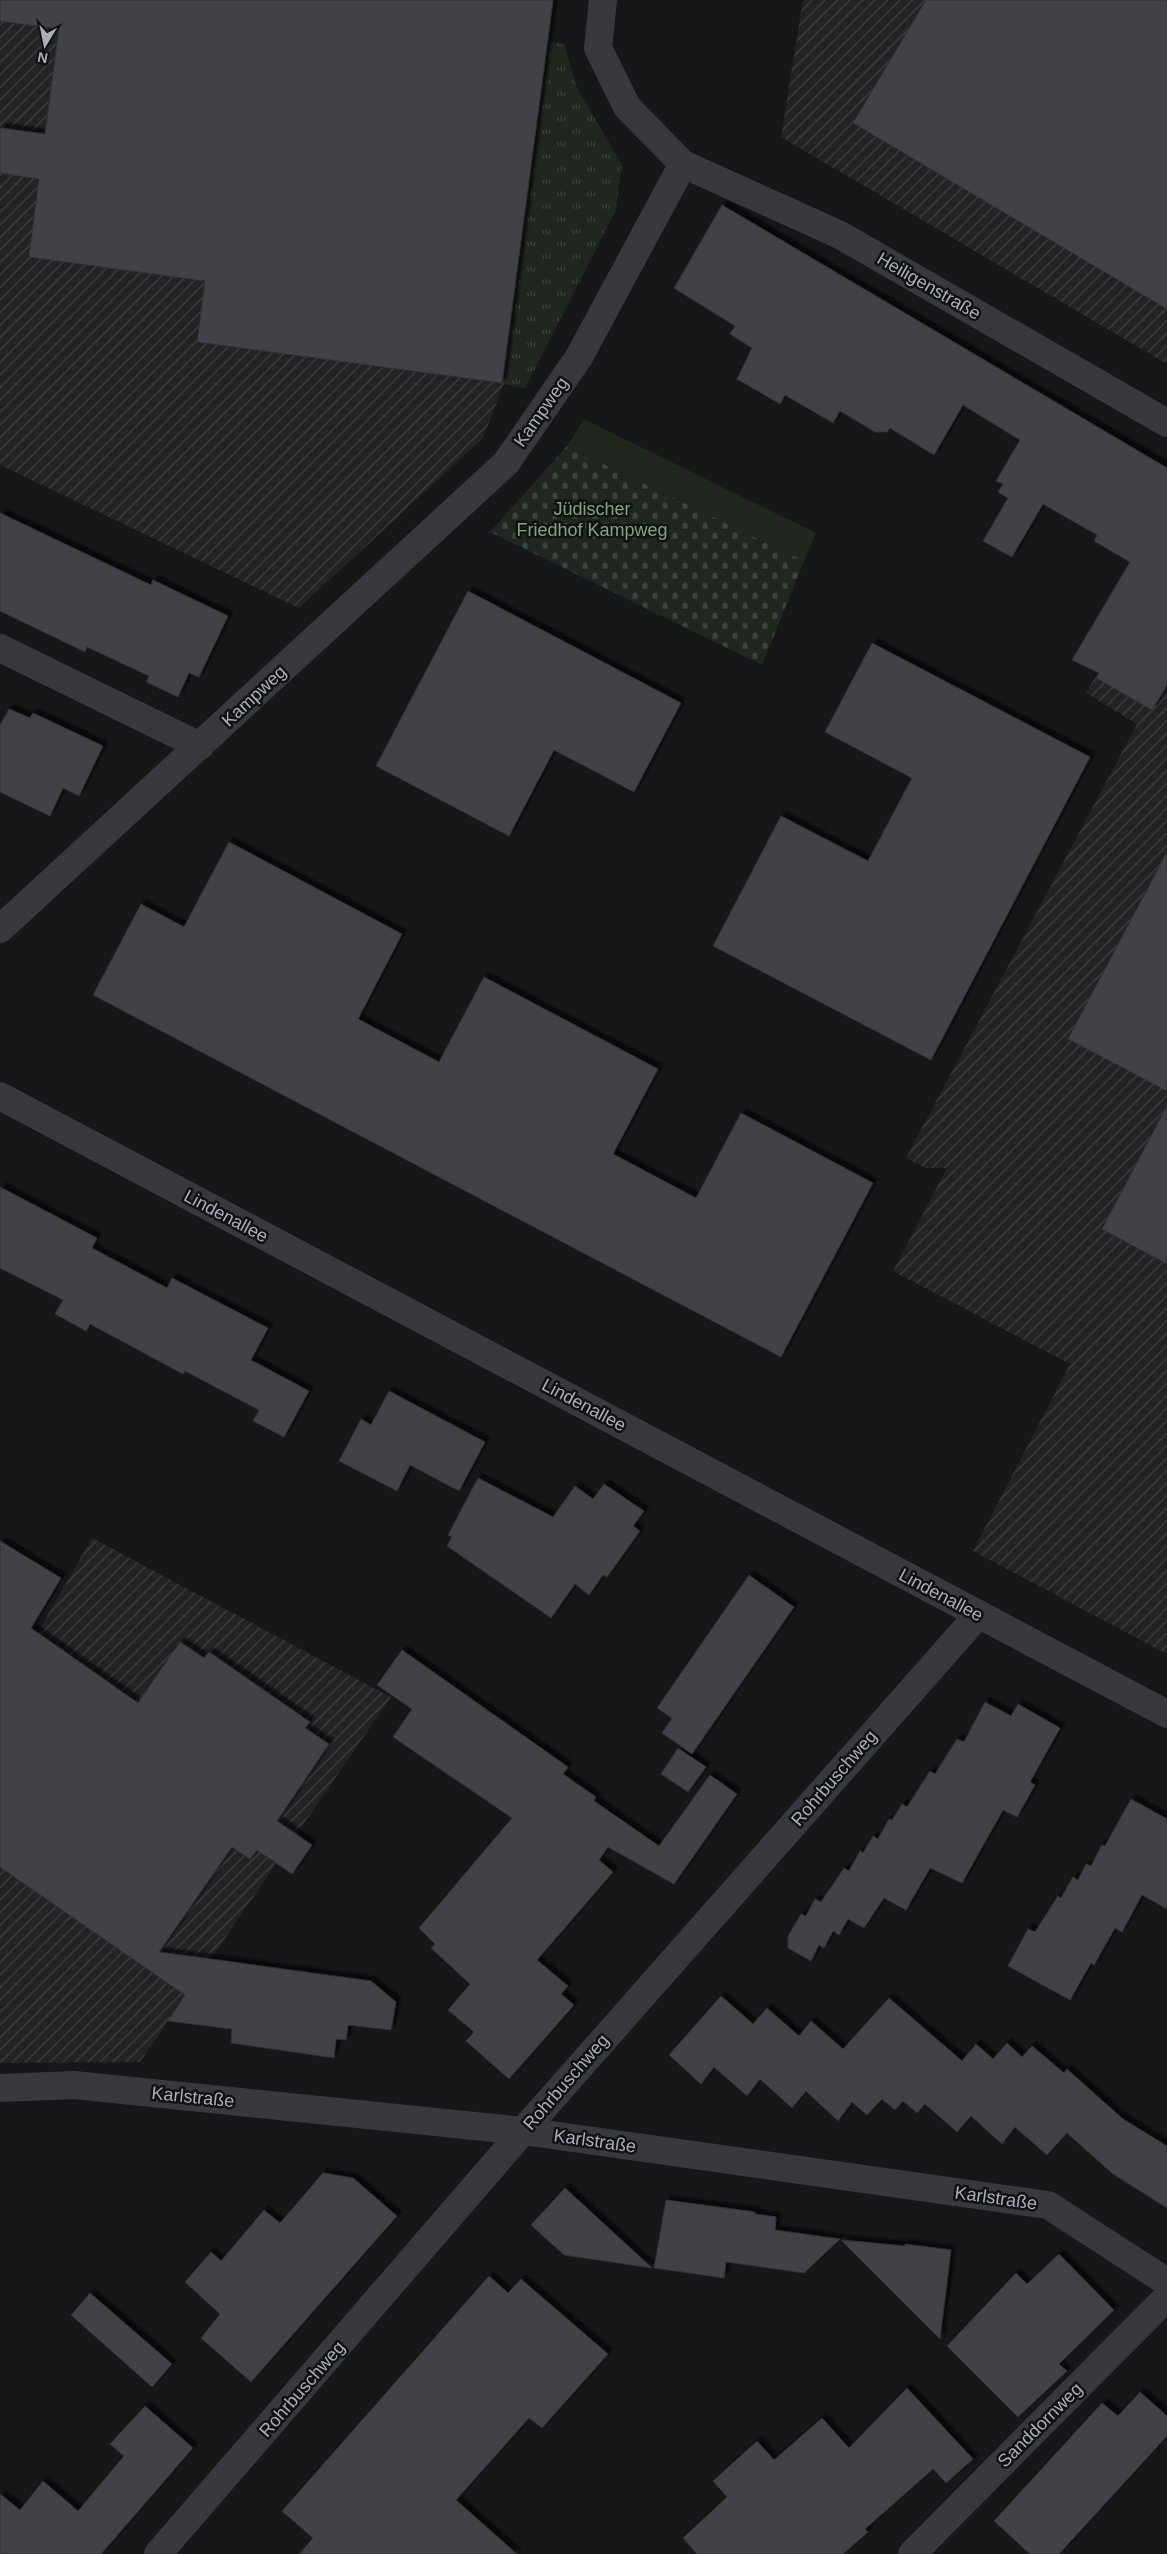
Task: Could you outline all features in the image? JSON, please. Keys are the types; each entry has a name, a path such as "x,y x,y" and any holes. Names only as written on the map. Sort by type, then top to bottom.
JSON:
{"street":[{"path":"604,0 598,48 626,107 682,164"},
{"name":"Heiligenstraße","path":"682,164 840,235 1167,422"},
{"name":"Kampweg","path":"0,929 506,463 579,358 682,164"},
{"path":"0,648 200,746"},
{"name":"Lindenallee","path":"0,1096 1167,1714"},
{"name":"Rohrbuschweg","path":"158,2554 444,2226 523,2131 979,1614"},
{"name":"Karlstraße","path":"0,2088 74,2085 523,2131 1048,2205 1167,2282"},
{"name":"Sanddornweg","path":"912,2554 1167,2296"}],"shaded area":[{"path":"0,0 554,0 504,384 483,438 299,608 0,465"},
{"path":"803,0 1167,0 1167,364 781,137"},
{"path":"1167,554 1167,1654 973,1551 1070,1364 893,1271 947,1168 926,1168 906,1158 1137,724 1086,693"},
{"path":"92,1538 391,1697 140,2062 0,2063 0,1698"}],"green space":[{"path":"549,42 564,44 577,88 622,165 616,210 525,388 504,384"},
{"path":"584,419 816,533 804,561 567,446"},
{"name":"Jüdischer Friedhof Kampweg","path":"567,446 804,561 762,665 490,532"}],"building":[{"path":"0,0 553,0 502,383 197,342 205,281 29,257 39,179 0,173 0,128 45,134 59,29 0,21"},
{"path":"926,0 1167,0 1167,309 853,123"},
{"path":"722,205 1167,468 1167,685 1152,710 1096,678 1099,673 1072,660 1130,562 1094,541 1097,535 1043,504 1012,557 983,541 1008,498 998,492 1003,484 996,481 1020,440 963,405 934,455 890,428 887,432 875,432 840,411 833,423 785,395 780,404 737,379 752,348 730,334 735,326 674,288"},
{"path":"0,513 151,585 153,580 228,616 199,677 189,673 178,697 146,682 149,676 87,647 85,652 0,611"},
{"path":"468,591 681,703 634,792 554,750 509,836 376,766"},
{"path":"872,643 1090,757 931,1060 713,946 781,816 868,861 912,778 825,732"},
{"path":"9,709 30,718 33,713 103,746 79,796 63,788 50,816 0,792 0,725"},
{"path":"229,842 402,934 358,1019 439,1062 484,977 658,1069 613,1154 696,1198 741,1113 873,1183 781,1357 93,995 141,904 184,927"},
{"path":"1167,852 1167,1091 1068,1039"},
{"path":"1167,1106 1167,1264 1102,1229"},
{"path":"0,1187 97,1238 92,1248 167,1288 172,1278 268,1328 251,1360 309,1391 284,1437 253,1421 259,1410 185,1371 183,1374 90,1324 86,1331 55,1314 63,1300 0,1268"},
{"path":"389,1391 485,1442 459,1491 410,1465 397,1491 339,1461 361,1419 371,1425"},
{"path":"478,1478 553,1517 575,1486 593,1499 604,1484 644,1511 633,1526 640,1531 607,1577 603,1575 589,1595 575,1584 551,1618 447,1546 452,1537 448,1535"},
{"path":"0,1541 61,1578 31,1628 138,1703 180,1642 204,1658 209,1652 310,1722 305,1728 329,1744 277,1821 312,1845 292,1874 257,1850 250,1859 232,1847 159,1952 371,1981 396,2002 391,2030 348,2025 346,2040 336,2039 334,2058 231,2043 232,2029 168,2021 185,1995 0,1867"},
{"path":"749,1575 794,1607 692,1754 662,1733 672,1718 657,1708"},
{"path":"402,1650 568,1767 563,1774 596,1797 594,1801 659,1846 710,1775 737,1794 674,1884 608,1847 599,1860 613,1872 537,1960 568,1986 561,1994 574,2005 509,2079 466,2041 474,2032 448,2010 470,1984 431,1948 435,1944 419,1928 512,1818 393,1737 412,1709 377,1685"},
{"path":"985,1702 1011,1716 1018,1704 1060,1728 1030,1782 1035,1785 1017,1817 1003,1810 962,1883 930,1868 906,1910 884,1898 864,1928 848,1919 839,1935 833,1931 824,1948 819,1945 811,1961 788,1948 788,1936 801,1914 806,1916 815,1899 821,1902 844,1868 849,1871 860,1851 863,1853 873,1836 878,1839 889,1819 892,1820 902,1804 907,1807 930,1771 935,1774 957,1739 964,1742"},
{"path":"678,1748 706,1767 688,1792 661,1774"},
{"path":"1131,1799 1167,1819 1167,1909 1142,1895 1122,1932 1115,1928 1094,1965 1091,1963 1070,2000 1008,1966 1028,1929 1035,1932 1058,1896 1061,1898 1073,1877 1078,1880 1086,1864 1091,1866 1102,1845 1105,1846"},
{"path":"721,1996 753,2024 767,2008 799,2036 811,2021 843,2049 889,1998 962,2061 976,2044 993,2059 1007,2043 1022,2057 1032,2046 1064,2073 1067,2069 1123,2119 1167,2146 1167,2208 1113,2174 1067,2133 1047,2155 1015,2127 1002,2144 971,2116 957,2132 925,2104 917,2113 903,2101 895,2110 882,2099 867,2115 852,2102 838,2121 806,2091 792,2108 760,2079 747,2096 714,2067 701,2084 669,2055"},
{"path":"323,2173 353,2178 397,2216 251,2382 201,2338 220,2314 185,2282 211,2252 221,2261 264,2210 280,2223"},
{"path":"565,2188 652,2268 564,2255 531,2225"},
{"path":"666,2200 755,2212 755,2214 776,2217 775,2230 840,2239 804,2273 726,2262 724,2278 654,2268"},
{"path":"841,2240 905,2246 905,2244 951,2250 940,2339"},
{"path":"1059,2254 1114,2310 1059,2364 1067,2371 1018,2417 947,2346 1016,2273 1027,2284"},
{"path":"489,2276 508,2293 521,2279 608,2354 542,2428 529,2418 456,2500 517,2554 299,2554 313,2538 282,2511"},
{"path":"90,2293 172,2364 152,2387 71,2315"},
{"path":"907,2388 973,2459 946,2483 933,2469 865,2529 868,2532 843,2554 697,2554 683,2538 727,2497 713,2481 757,2441 774,2460 822,2418 849,2448"},
{"path":"1140,2392 1167,2416 1167,2436 1059,2554 1030,2554 994,2521 1102,2403 1118,2416"},
{"path":"145,2406 193,2448 101,2554 0,2554 0,2494 20,2510 43,2481 78,2511 124,2456 110,2444"}]}
